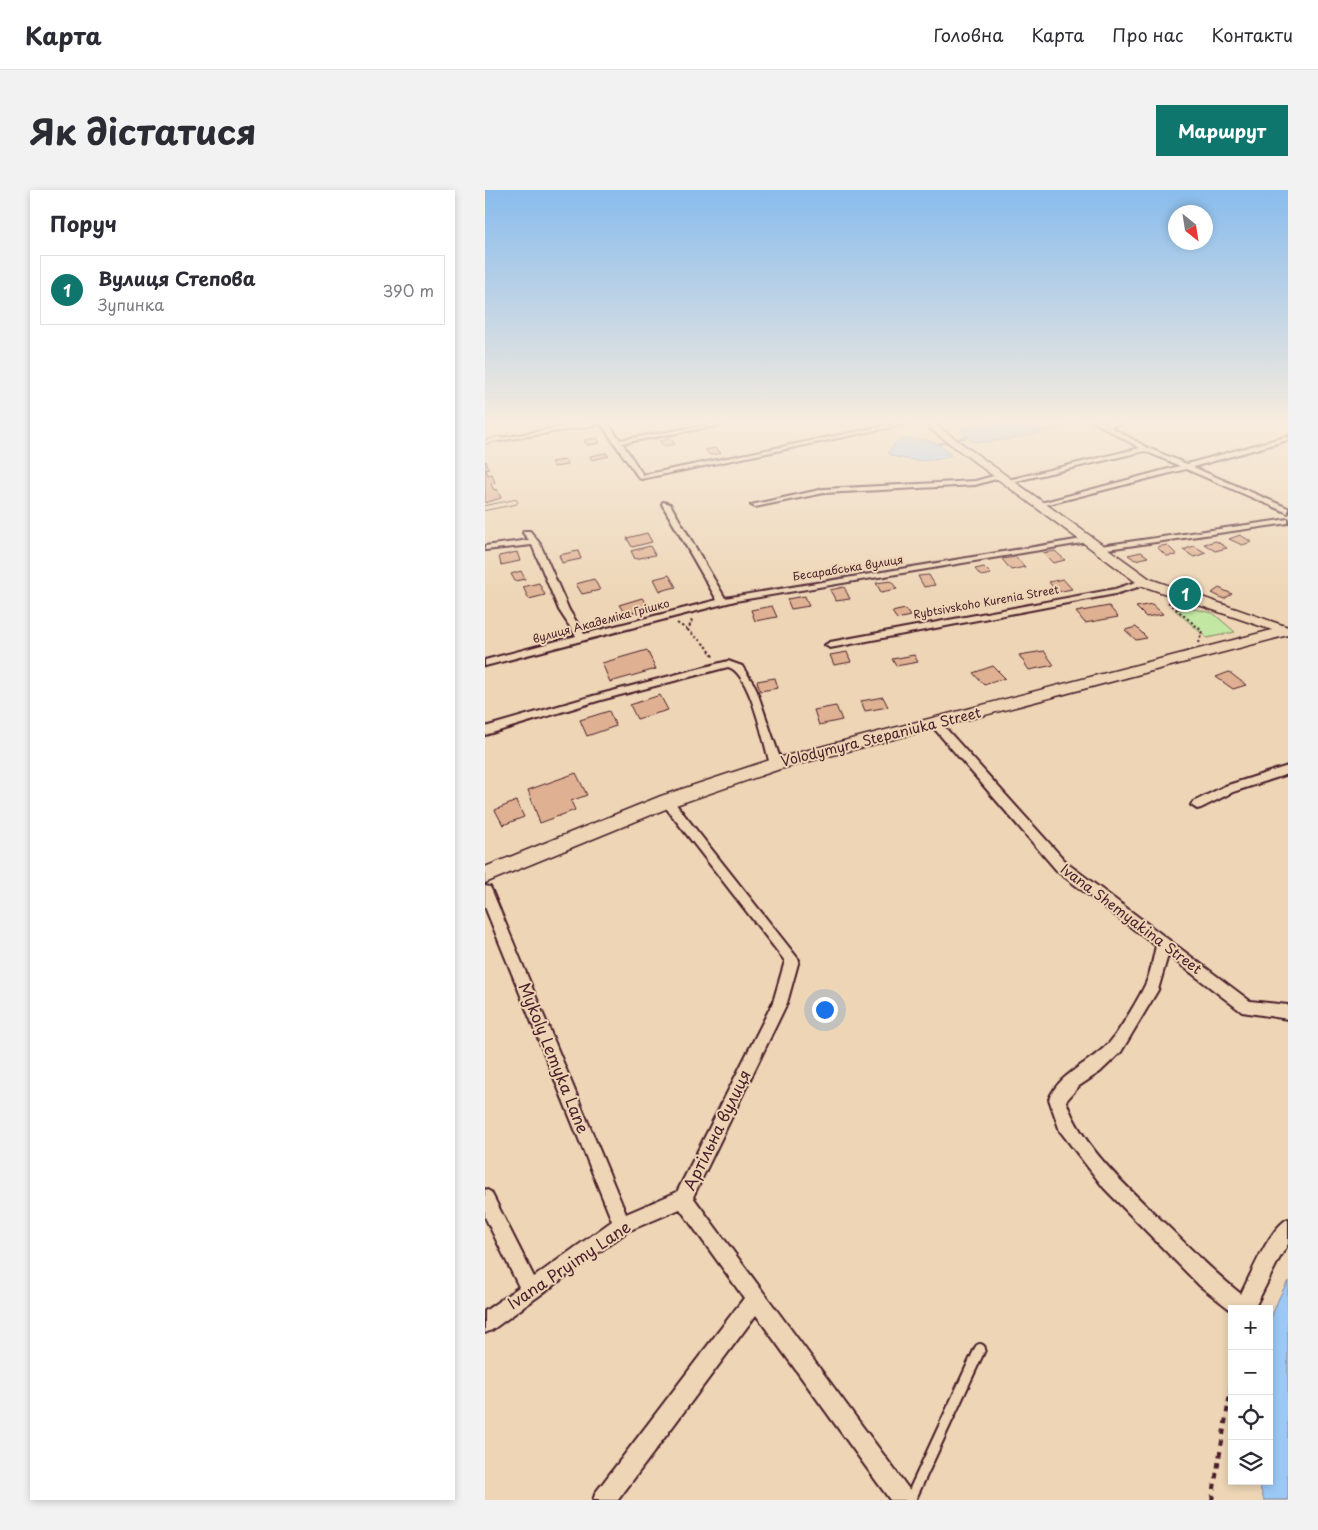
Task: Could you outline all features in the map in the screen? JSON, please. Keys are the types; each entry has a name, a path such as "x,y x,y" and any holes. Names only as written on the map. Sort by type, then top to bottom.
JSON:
{"street":[{"path":"755,505 824,491 972,483"},
{"path":"1011,483 1148,584 1287,631"},
{"path":"1041,504 1122,483"},
{"path":"1223,483 1288,511"},
{"path":"666,504 722,600"},
{"path":"1100,548 1288,520"},
{"path":"527,533 534,542 548,569 564,610 582,638"},
{"name":"Бесарабська вулиця","path":"722,600 1088,540"},
{"path":"485,548 534,542"},
{"name":"Rybtsivskoho Kurenia Street","path":"830,645 889,632 973,619 1075,598 1129,590 1148,584"},
{"name":"вулиця Академіка Грішко","path":"485,663 722,600"},
{"name":"Volodymyra Stepaniuka Street","path":"485,875 667,801 776,764 936,724 1287,631"},
{"path":"485,731 597,698 719,666 737,666 753,692 776,764"},
{"name":"Ivana Shemyakina Street","path":"936,724 1063,868 1247,1007 1288,1012"},
{"path":"1197,805 1229,789 1288,770"},
{"name":"Артільна вулиця","path":"667,801 792,960 780,1002 683,1198 903,1500"},
{"name":"Mykoly Lemyka Lane","path":"485,891 622,1226"},
{"path":"1164,944 1153,985 1116,1047 1093,1067 1073,1080 1057,1098 1065,1125 1110,1182 1207,1279 1239,1305"},
{"path":"485,1198 530,1290"},
{"name":"Ivana Pryimy Lane","path":"485,1323 622,1226 683,1198"},
{"path":"1246,1305 1271,1254 1288,1228"},
{"path":"603,1500 756,1299"}],"lane":[{"path":"485,508 515,502"},
{"path":"910,1500 980,1349"}],"path":[{"path":"1148,584 1168,603 1197,625 1201,631 1198,654"},
{"path":"703,606 690,621 688,630 707,648 719,666"},
{"path":"1212,1500 1230,1395"}],"green space":[{"path":"1189,608 1213,613 1235,632 1207,638 1175,610"}],"water":[{"path":"1288,1281 1288,1500 1264,1500 1259,1485 1273,1485 1273,1313"}],"building":[{"path":"485,483 494,483 491,484 494,490 497,489 501,498 485,503"},
{"path":"647,533 652,542 632,547 627,538"},
{"path":"1240,535 1252,542 1242,545 1229,539"},
{"path":"1216,541 1227,548 1215,551 1204,544"},
{"path":"1167,545 1177,555 1166,556 1157,547"},
{"path":"650,546 655,555 635,559 631,551"},
{"path":"1194,546 1206,553 1194,557 1183,550"},
{"path":"578,551 581,559 562,563 559,555"},
{"path":"1055,551 1065,560 1053,563 1043,553"},
{"path":"517,552 520,561 501,565 499,556"},
{"path":"1141,552 1148,557 1135,560 1128,555"},
{"path":"1016,557 1025,567 1011,570 1002,559"},
{"path":"984,567 991,574 981,576 975,569"},
{"path":"521,571 525,579 515,581 511,574"},
{"path":"669,575 676,587 660,591 654,579"},
{"path":"929,575 935,585 924,587 918,576"},
{"path":"594,579 600,590 582,594 576,584"},
{"path":"1063,579 1072,589 1057,592 1049,582"},
{"path":"891,581 897,589 881,592 876,583"},
{"path":"539,583 545,595 529,599 523,587"},
{"path":"844,587 850,599 836,601 830,590"},
{"path":"1219,588 1232,594 1224,599 1212,593"},
{"path":"805,596 809,606 791,609 787,599"},
{"path":"642,598 650,607 626,615 619,605"},
{"path":"1152,604 1163,614 1146,617 1136,607"},
{"path":"772,606 777,617 755,621 751,610"},
{"path":"1109,606 1118,617 1085,623 1076,612"},
{"path":"905,609 910,616 897,619 892,612"},
{"path":"1136,627 1147,638 1136,640 1125,630"},
{"path":"647,650 656,669 610,682 602,663"},
{"path":"1044,651 1054,665 1029,670 1019,655"},
{"path":"847,652 851,662 834,665 830,655"},
{"path":"914,655 918,662 896,666 892,659"},
{"path":"993,666 1005,678 984,685 973,673"},
{"path":"1229,672 1246,685 1233,689 1216,677"},
{"path":"775,678 778,688 760,691 757,681"},
{"path":"660,695 668,710 637,719 630,705"},
{"path":"883,697 888,707 865,711 861,701"},
{"path":"836,706 842,720 819,725 814,710"},
{"path":"609,711 616,726 587,736 580,720"},
{"path":"576,773 587,795 571,801 575,810 540,823 528,790"},
{"path":"516,801 524,817 503,825 495,810"}],"place":[{"name":"Вулиця Степова","path":"1185,594"}]}
